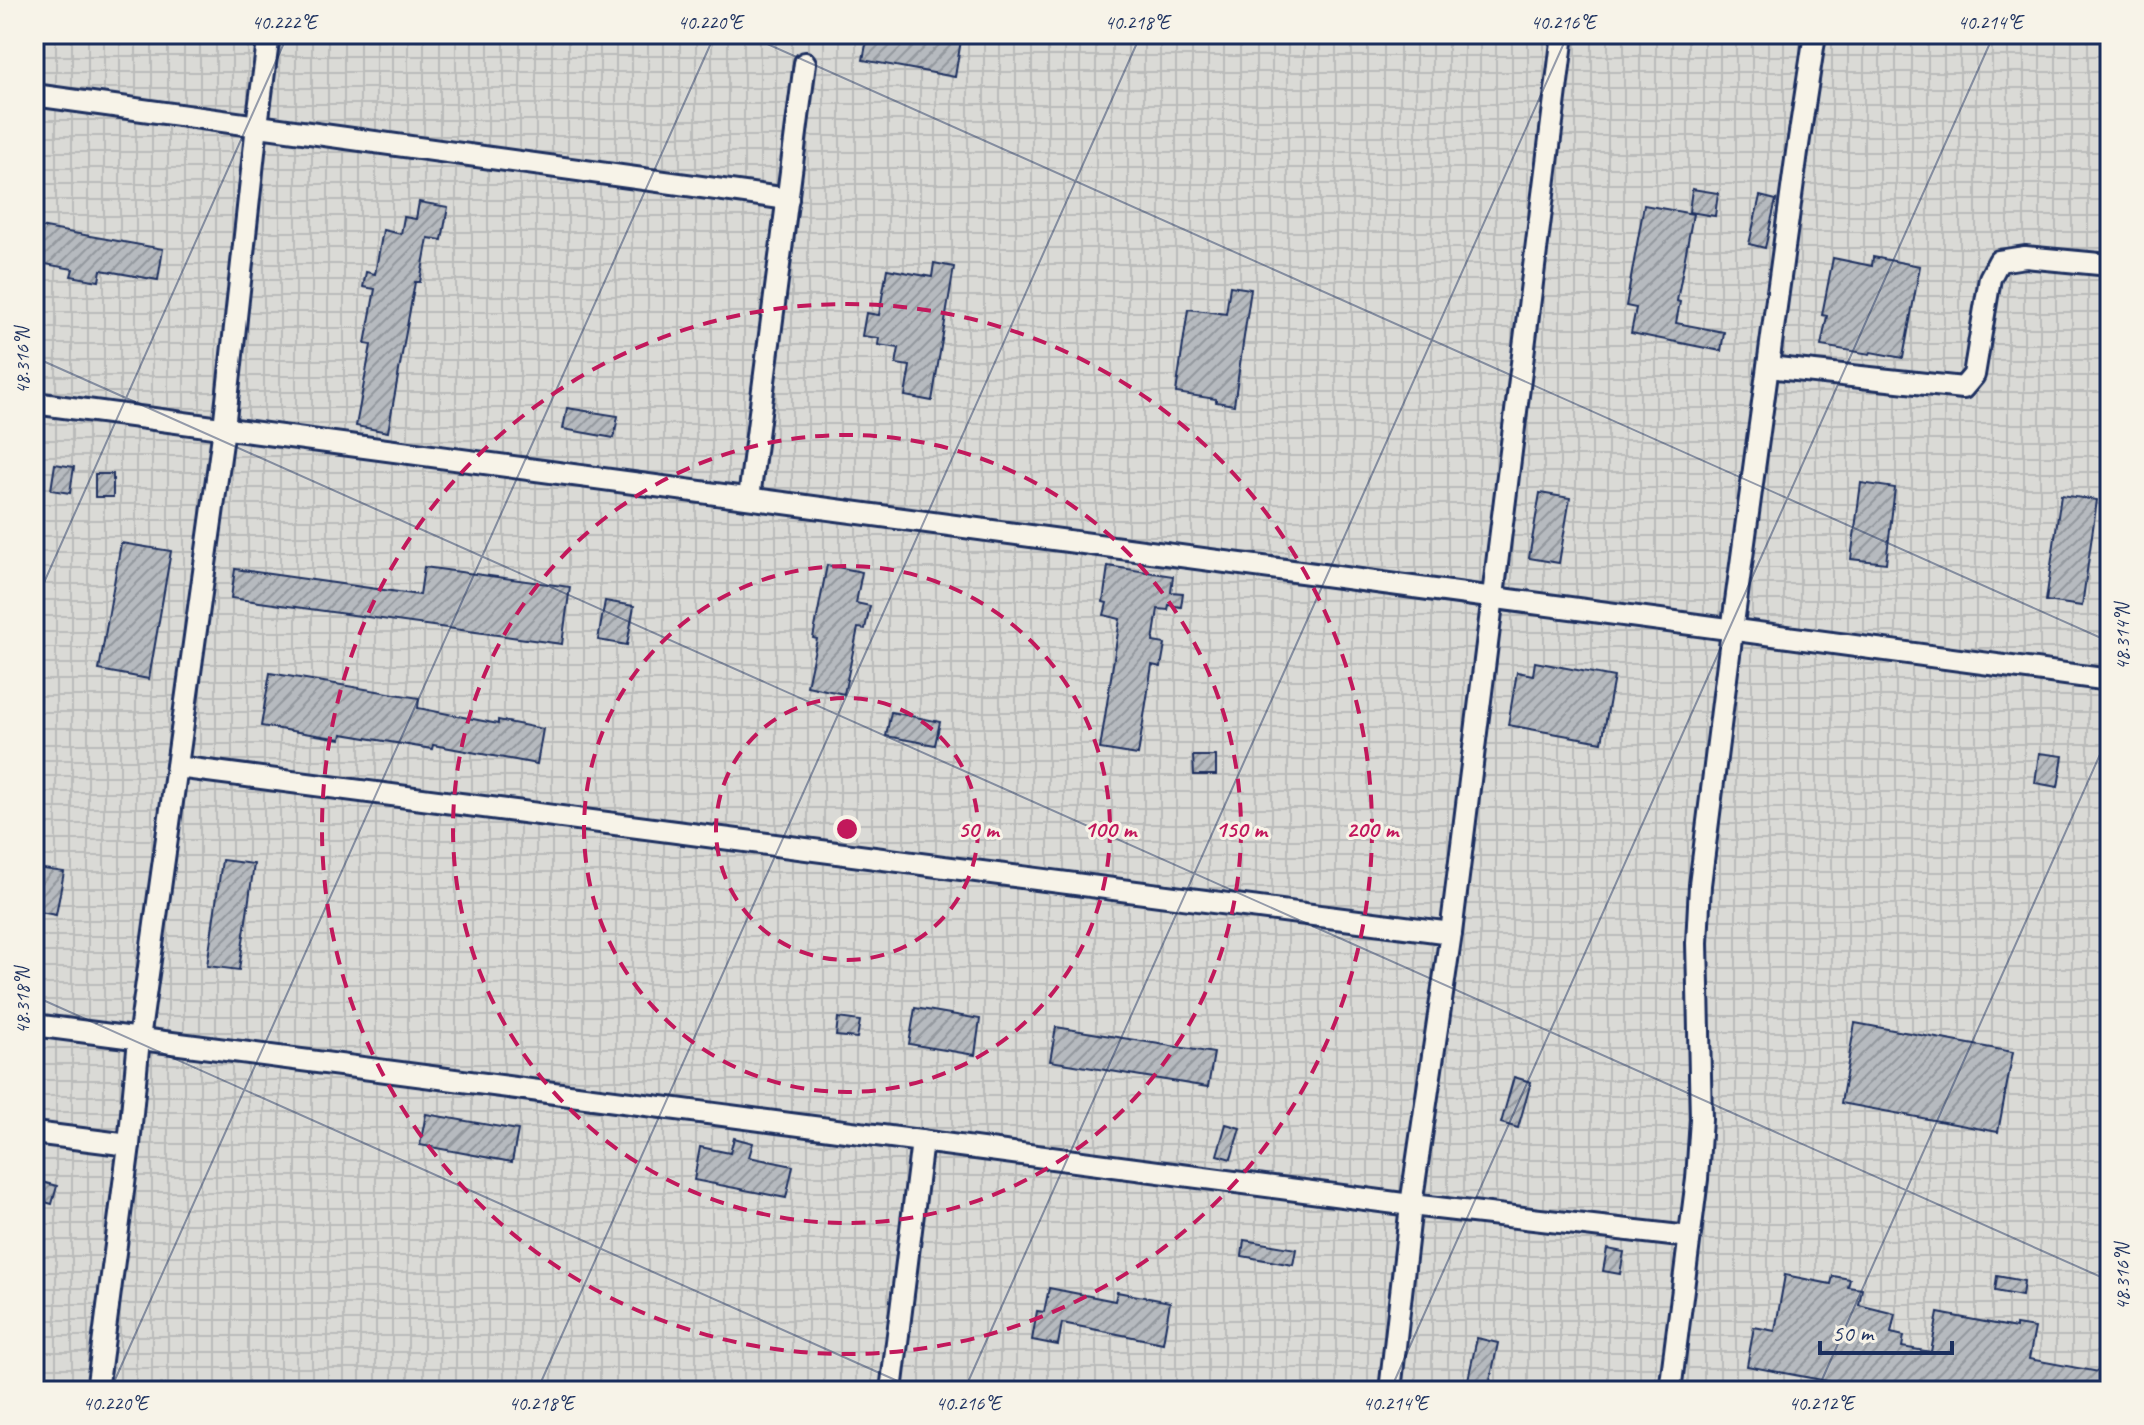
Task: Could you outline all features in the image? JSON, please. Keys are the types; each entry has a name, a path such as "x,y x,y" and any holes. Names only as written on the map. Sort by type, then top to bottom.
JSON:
{"lane":[{"path":"97,1391 129,1145 139,1039 224,428 269,34"},
{"path":"1390,1391 1411,1205 1451,933 1563,34"},
{"path":"1670,1391 1697,1179 1701,1119 1697,943 1700,885 1815,34"},
{"path":"749,498 805,63"},
{"path":"34,95 788,199"},
{"path":"1768,367 1963,388 1974,375 1990,278 1999,261 2025,257 2110,265"},
{"path":"34,403 2110,680"},
{"path":"177,767 1451,933"},
{"path":"34,1025 1411,1205 1689,1237"},
{"path":"34,1133 129,1145"},
{"path":"891,1391 922,1141"}],"shaded area":[{"path":"34,34 2110,34 2110,1391 34,1391"}],"building":[{"path":"868,34 962,34 955,77 863,60"},
{"path":"1692,189 1718,193 1715,216 1689,212"},
{"path":"1760,196 1776,200 1765,248 1749,244"},
{"path":"419,202 448,207 442,240 428,238 420,282 415,282 388,432 356,426 371,345 365,344 375,289 363,287 366,272 375,274 383,230 401,234 404,217 416,219"},
{"path":"1644,205 1693,214 1677,301 1680,302 1676,323 1724,332 1721,351 1631,333 1636,308 1626,306"},
{"path":"34,226 163,249 158,280 101,270 99,281 71,276 73,269 34,262"},
{"path":"1873,257 1920,266 1903,358 1821,346 1827,316 1822,315 1833,258 1872,266"},
{"path":"934,263 954,267 932,401 905,396 910,366 896,364 899,348 878,345 879,338 862,336 866,313 879,315 887,269 932,277"},
{"path":"1230,286 1251,289 1234,405 1176,393 1188,309 1226,314"},
{"path":"567,408 618,416 614,438 563,429"},
{"path":"55,464 74,467 70,493 51,490"},
{"path":"95,474 113,474 113,497 95,497"},
{"path":"1861,483 1895,488 1886,563 1851,559"},
{"path":"1540,493 1570,498 1559,563 1529,558"},
{"path":"2061,495 2097,500 2082,606 2046,601"},
{"path":"121,543 171,551 149,679 99,670"},
{"path":"827,565 862,572 856,603 870,606 865,629 858,628 844,694 807,686"},
{"path":"1108,566 1173,576 1171,592 1183,593 1181,607 1169,605 1168,610 1158,609 1153,642 1165,644 1161,667 1152,665 1138,755 1100,749 1120,619 1104,615"},
{"path":"424,567 570,587 562,644 231,598 235,569 420,595"},
{"path":"605,601 634,606 627,645 598,640"},
{"path":"1535,662 1614,677 1602,742 1508,725 1517,672 1533,675"},
{"path":"270,673 419,698 418,708 498,724 498,720 543,729 537,764 433,745 432,749 342,734 341,739 261,726"},
{"path":"891,712 940,722 935,745 886,736"},
{"path":"2039,753 2063,756 2058,787 2035,783"},
{"path":"1193,756 1216,756 1216,775 1194,775"},
{"path":"222,860 254,864 239,970 207,966"},
{"path":"37,868 64,872 56,915 34,911"},
{"path":"915,1008 980,1019 975,1055 909,1044"},
{"path":"838,1018 860,1021 857,1038 836,1036"},
{"path":"1855,1023 2013,1052 1998,1132 1841,1103"},
{"path":"1056,1027 1214,1053 1208,1087 1050,1061"},
{"path":"1514,1077 1531,1082 1518,1128 1501,1123"},
{"path":"426,1114 518,1130 512,1162 420,1145"},
{"path":"1226,1124 1240,1128 1231,1159 1217,1155"},
{"path":"734,1138 753,1143 749,1157 793,1166 786,1198 694,1180 700,1147 730,1153"},
{"path":"34,1180 57,1186 52,1204 34,1199"},
{"path":"1244,1240 1296,1249 1293,1265 1242,1256"},
{"path":"1607,1249 1624,1252 1620,1274 1603,1271"},
{"path":"1785,1275 1831,1284 1833,1276 1850,1279 1848,1287 1862,1289 1859,1305 1895,1314 1891,1333 1904,1336 1902,1347 1931,1352 1938,1313 2016,1328 2016,1325 2035,1328 2029,1359 2110,1374 2110,1391 1880,1391 1747,1366 1754,1327 1775,1331"},
{"path":"1997,1276 2024,1281 2022,1296 1995,1291"},
{"path":"1049,1288 1115,1301 1117,1292 1170,1302 1163,1343 1062,1323 1058,1345 1032,1340 1037,1311 1044,1312"},
{"path":"1477,1338 1498,1343 1488,1391 1466,1389"}]}
